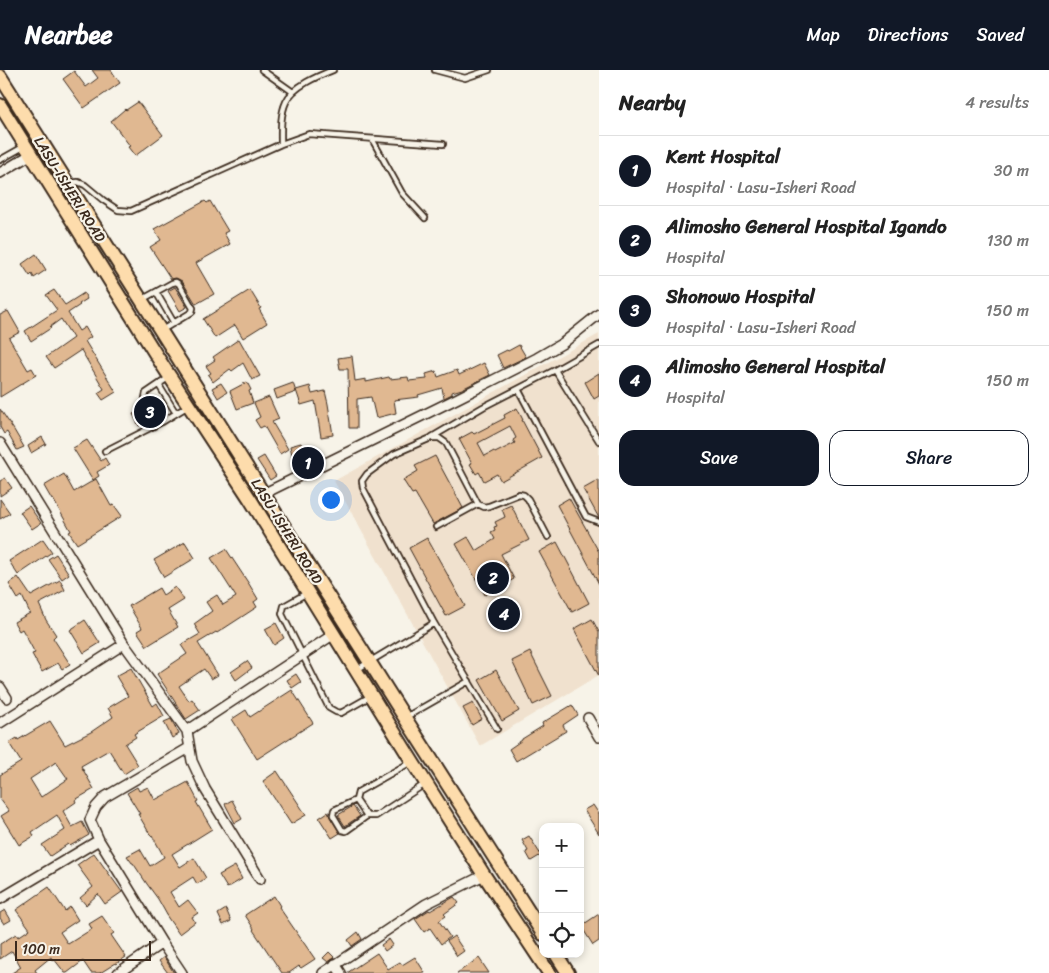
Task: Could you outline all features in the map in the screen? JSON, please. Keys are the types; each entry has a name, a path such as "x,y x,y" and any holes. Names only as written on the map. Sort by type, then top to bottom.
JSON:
{"main road":[{"name":"LASU-ISHERI ROAD","path":"0,76 369,662 539,928"},
{"name":"LASU-ISHERI ROAD","path":"2,112 28,150 184,409 250,499 412,762 549,973"},
{"path":"559,958 568,973"}],"street":[{"path":"0,174 28,150"},
{"path":"263,494 537,358 563,343 599,314"},
{"path":"0,443 124,644 187,732 192,761 205,789 260,879"},
{"path":"187,732 334,634"},
{"path":"0,723 124,644"},
{"path":"0,687 7,698"},
{"path":"588,718 599,737"},
{"path":"182,973 99,840 90,820 96,808 105,797 189,748"},
{"path":"0,899 99,840"},
{"path":"323,973 426,904 484,875"},
{"path":"118,973 162,943"},
{"path":"335,964 341,973"}],"lane":[{"path":"262,70 293,92"},
{"path":"281,144 281,119 286,102 293,92 314,77 333,70"},
{"path":"435,70 465,78 489,70"},
{"path":"68,184 78,182 85,185 118,210 131,211 281,144 309,134 442,144"},
{"path":"372,139 402,194 425,218"},
{"path":"0,160 28,150"},
{"path":"142,300 172,283 176,282 179,284 193,308 192,312 161,331"},
{"path":"156,292 174,323"},
{"path":"497,729 434,623 363,488 362,481 367,474 394,454 431,438 460,420 599,345"},
{"path":"555,370 599,441"},
{"path":"162,422 158,420 145,398 146,393 166,380"},
{"path":"518,389 586,517 599,522"},
{"path":"104,451 184,409"},
{"path":"431,438 439,438 446,443 478,504 484,507 519,494 524,495 548,537"},
{"path":"436,527 478,504"},
{"path":"308,592 284,606 282,614 329,708 341,713 372,695"},
{"path":"356,670 434,623"},
{"path":"405,718 469,681"},
{"path":"367,816 356,800 358,792 412,762"},
{"path":"356,800 334,810 333,814 342,830 346,831 367,816 376,816 427,783"}],"shaded area":[{"path":"599,334 599,675 480,746 334,481"}],"building":[{"path":"92,70 111,70 120,83 84,108 63,79 74,71 86,87 98,78"},
{"path":"138,102 163,135 135,156 128,147 130,146 111,121 125,109"},
{"path":"205,201 207,203 210,201 228,231 224,233 230,244 196,263 214,294 196,304 182,281 176,278 171,279 150,247 161,240 154,229"},
{"path":"36,254 46,270 34,278 32,274 30,276 22,264"},
{"path":"175,287 187,307 180,311 168,291"},
{"path":"54,290 65,305 84,293 87,299 68,313 79,331 85,327 91,337 85,341 116,392 103,400 98,393 104,389 81,350 54,368 46,357 73,338 61,319 31,341 25,331 57,310 46,295"},
{"path":"250,290 261,308 259,309 267,323 243,338 235,325 215,338 203,319"},
{"path":"8,311 20,332 9,338 28,370 32,368 36,375 0,397 0,315"},
{"path":"239,339 260,376 252,380 243,363 232,371 230,369 213,382 208,375 211,373 206,366 215,360 213,357"},
{"path":"519,345 526,357 503,368 497,355"},
{"path":"352,356 355,381 366,379 366,382 389,377 390,379 408,377 409,381 427,379 426,374 436,371 438,377 457,370 459,375 484,363 490,375 452,392 452,394 444,398 442,388 418,395 419,397 394,400 396,413 376,418 371,397 357,399 357,428 349,428 348,369 340,369 338,358"},
{"path":"599,373 599,396 594,399 585,382"},
{"path":"247,382 251,390 249,391 253,403 237,409 230,391"},
{"path":"221,383 227,392 218,398 212,388"},
{"path":"293,383 296,392 277,399 274,390"},
{"path":"310,386 312,394 325,391 333,435 321,437 315,401 301,405 296,390"},
{"path":"269,397 279,419 272,422 288,449 280,454 264,426 260,428 255,420 260,417 254,403"},
{"path":"517,408 542,458 501,481 497,474 484,481 479,472 476,474 470,464 472,463 459,439 472,432 474,434 505,418 504,415","holes":["510,426 516,438 513,440 515,443 485,456 478,443"]},
{"path":"0,409 24,447 17,450 7,432 4,434 0,427"},
{"path":"142,410 148,422 139,426 133,414"},
{"path":"42,437 46,444 31,453 28,446"},
{"path":"87,440 101,461 105,458 109,465 97,472 99,476 93,480 73,448"},
{"path":"301,443 304,456 293,459 290,446"},
{"path":"264,456 276,476 270,480 257,460"},
{"path":"435,456 463,508 433,524 415,493 412,494 403,480 418,471 415,466"},
{"path":"64,474 74,492 96,479 111,506 114,505 122,516 77,544 44,486"},
{"path":"5,478 12,488 0,496 0,481"},
{"path":"599,480 599,518 583,489"},
{"path":"569,498 599,552 599,584 557,505"},
{"path":"0,499 10,513 0,519"},
{"path":"511,505 529,540 501,554 514,579 485,595 456,544 468,537 476,551 495,539 491,532 497,526 495,522 505,517 502,509"},
{"path":"29,506 41,523 32,529 20,512"},
{"path":"427,538 465,606 446,616 409,548"},
{"path":"43,539 52,552 18,575 9,561"},
{"path":"185,542 195,558 164,577 154,560"},
{"path":"557,542 589,603 572,612 539,552"},
{"path":"226,549 258,599 254,602 257,607 198,643 218,675 211,679 204,669 179,686 189,701 192,699 200,710 186,719 157,674 187,654 181,645 200,634 194,624 212,611 206,602 217,595 223,605 236,597 211,558"},
{"path":"56,554 69,574 62,579 48,559"},
{"path":"18,577 31,596 60,580 65,590 39,604 46,620 56,635 53,638 70,664 62,669 58,663 42,672 32,654 35,653 22,629 19,631 14,622 30,613 22,596 18,599 9,584"},
{"path":"175,587 184,600 168,610 178,627 147,646 137,631 142,628 129,606 159,588 163,595"},
{"path":"592,619 599,632 599,676 574,629"},
{"path":"85,620 100,643 84,653 70,630"},
{"path":"276,623 284,638 274,645 265,629"},
{"path":"530,652 552,696 533,705 512,661"},
{"path":"247,661 252,668 236,680 231,672"},
{"path":"131,668 153,706 157,703 164,716 134,734 136,737 125,744 138,765 124,774 109,750 81,766 94,789 75,800 76,802 63,811 72,827 82,822 89,835 70,846 68,844 50,856 42,845 65,830 57,815 32,832 34,836 19,845 1,816 9,811 0,799 0,775 21,762 9,743 17,738 18,740 50,721 65,745 91,732 113,717 108,708 128,696 116,676","holes":["56,762 68,779 41,797 30,779"]},
{"path":"496,670 519,711 502,721 479,680"},
{"path":"296,674 301,682 292,688 287,680"},
{"path":"292,690 313,723 257,759 232,719 246,710 250,717"},
{"path":"473,703 482,719 472,725 463,708"},
{"path":"572,705 578,715 563,725 566,731 516,761 509,749 543,726 542,723"},
{"path":"171,719 179,734 172,738 164,722"},
{"path":"277,771 306,815 291,824 263,781"},
{"path":"188,782 198,801 196,802 212,829 172,854 180,867 194,858 206,878 197,884 193,877 170,892 179,907 188,900 198,913 192,917 195,922 179,934 158,899 127,856 140,849 150,866 164,857 127,793 137,787 139,791 148,787 155,800"},
{"path":"232,800 242,819 235,823 225,804"},
{"path":"593,805 599,814 599,834 584,810"},
{"path":"353,806 360,816 345,826 338,815"},
{"path":"328,812 340,833 332,838 319,818"},
{"path":"529,836 539,852 539,856 531,861 522,840"},
{"path":"94,853 122,892 105,904 98,894 86,905 80,898 93,887 77,865"},
{"path":"235,866 242,879 227,888 219,875"},
{"path":"49,887 65,911 70,907 78,920 60,932 68,944 92,929 89,924 102,916 114,933 111,935 126,957 100,973 91,973 83,961 65,973 51,957 35,970 37,973 12,973 21,967 12,951 0,959 0,944 16,934 18,937 30,929 16,910"},
{"path":"274,896 279,907 315,959 289,973 282,973 245,915"},
{"path":"454,897 459,903 444,914 446,916 439,921 450,937 441,944 430,928 424,932 415,919"},
{"path":"226,909 231,921 223,925 218,914"},
{"path":"5,910 11,920 4,924 0,918 0,913"},
{"path":"599,914 599,941 593,945 584,931 584,924"},
{"path":"358,932 362,939 352,946 348,940"},
{"path":"454,936 464,951 457,956 447,941"},
{"path":"389,939 393,945 385,951 381,945"},
{"path":"329,952 335,958 328,962 323,958"},
{"path":"377,953 388,969 400,962 402,965 415,957 425,973 347,973"},
{"path":"164,957 174,973 168,973 159,961"},
{"path":"479,958 489,973 457,973"}],"place":[{"name":"Shonowo Hospital","path":"150,412"},
{"name":"Kent Hospital","path":"308,463"},
{"name":"Alimosho General Hospital Igando","path":"493,578"},
{"name":"Alimosho General Hospital","path":"504,614"}]}
